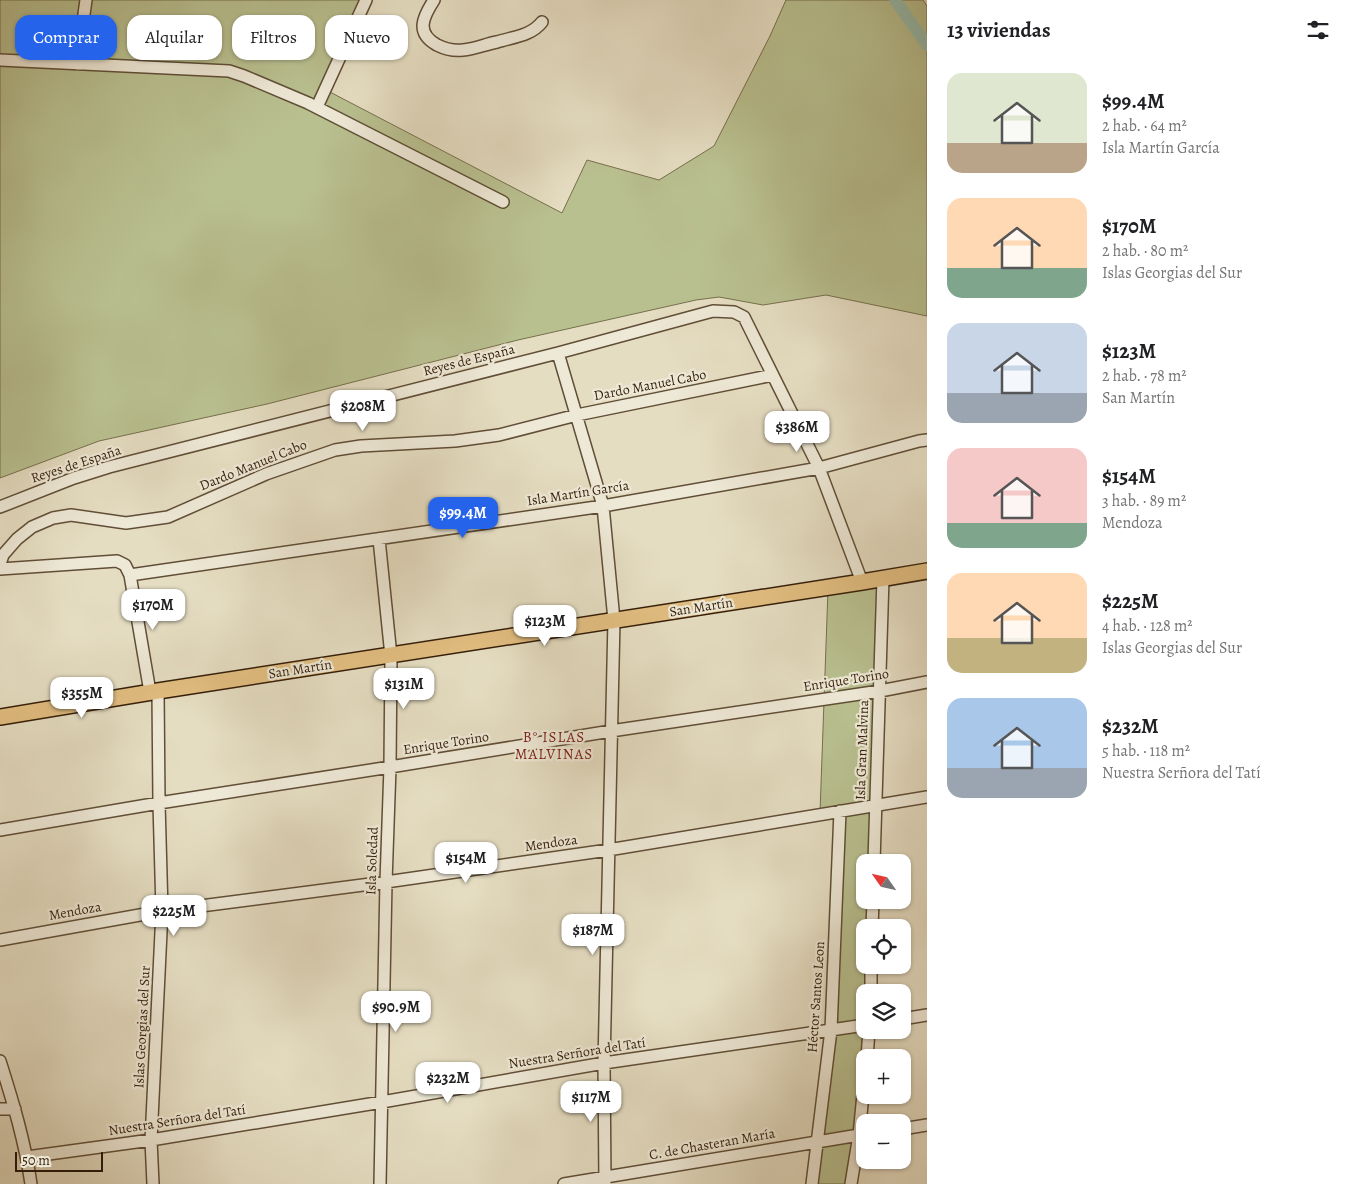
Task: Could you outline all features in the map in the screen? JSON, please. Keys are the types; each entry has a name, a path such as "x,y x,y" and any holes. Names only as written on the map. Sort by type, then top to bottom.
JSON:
{"main road":[{"name":"San Martín","path":"0,718 154,692 927,571"}],"street":[{"path":"78,64 86,0"},
{"path":"317,108 366,0"},
{"path":"434,0 424,18 422,28 429,40 448,49 469,49 526,34 542,22"},
{"path":"0,60 230,71 317,108 503,202"},
{"name":"Reyes de España","path":"0,506 108,467 558,353 713,311 734,312 744,317 773,375"},
{"path":"558,353 602,506 614,620 604,1063 605,1181"},
{"path":"773,375 819,468 862,582"},
{"name":"Dardo Manuel Cabo","path":"0,564 3,555 17,539 32,527 53,518 72,515 126,523 168,517 266,474 334,450 361,446 455,441 490,436 577,415 773,375"},
{"name":"Isla Martín García","path":"130,575 602,506 819,468 927,440"},
{"name":"Isla Soledad","path":"380,539 391,656 380,1184"},
{"path":"0,569 117,561 125,565 130,575"},
{"name":"Islas Georgias del Sur","path":"130,575 154,692 159,803 162,911 151,1140 153,1184"},
{"name":"Isla Gran Malvina","path":"874,854 883,578"},
{"name":"Enrique Torino","path":"0,830 159,803 611,731 880,691 927,682"},
{"name":"Mendoza","path":"0,940 162,911 386,882 608,850 927,796"},
{"name":"Héctor Santos Leon","path":"812,1184 831,1030 840,811"},
{"path":"911,1018 927,1015"},
{"name":"Nuestra Serñora del Tatí","path":"27,1157 151,1140 604,1063 856,1026"},
{"path":"0,1062 15,1109 27,1157 31,1184"},
{"path":"0,1109 15,1109"},
{"path":"911,1128 927,1125"},
{"name":"C. de Chasteran María","path":"564,1184 605,1181 856,1136"},
{"path":"851,1184 856,1162"}],"green space":[{"path":"0,0 370,0 363,15 325,15 325,60 342,60 328,91 562,213 587,160 659,180 714,146 770,36 786,0 923,0 927,6 927,316 826,295 763,305 719,297 696,300 518,340 267,404 99,441 0,478"},
{"path":"883,579 873,854 856,854 856,909 872,909 872,919 856,919 856,974 871,974 870,984 856,984 856,1039 865,1039 865,1049 856,1049 856,1104 861,1104 860,1114 856,1114 856,1143 851,1184 813,1184 832,1029 841,811 820,813 828,589"}],"waterway":[{"path":"895,0 927,45"}],"district":[{"name":"B° ISLAS MALVINAS","path":"554,746"}]}
